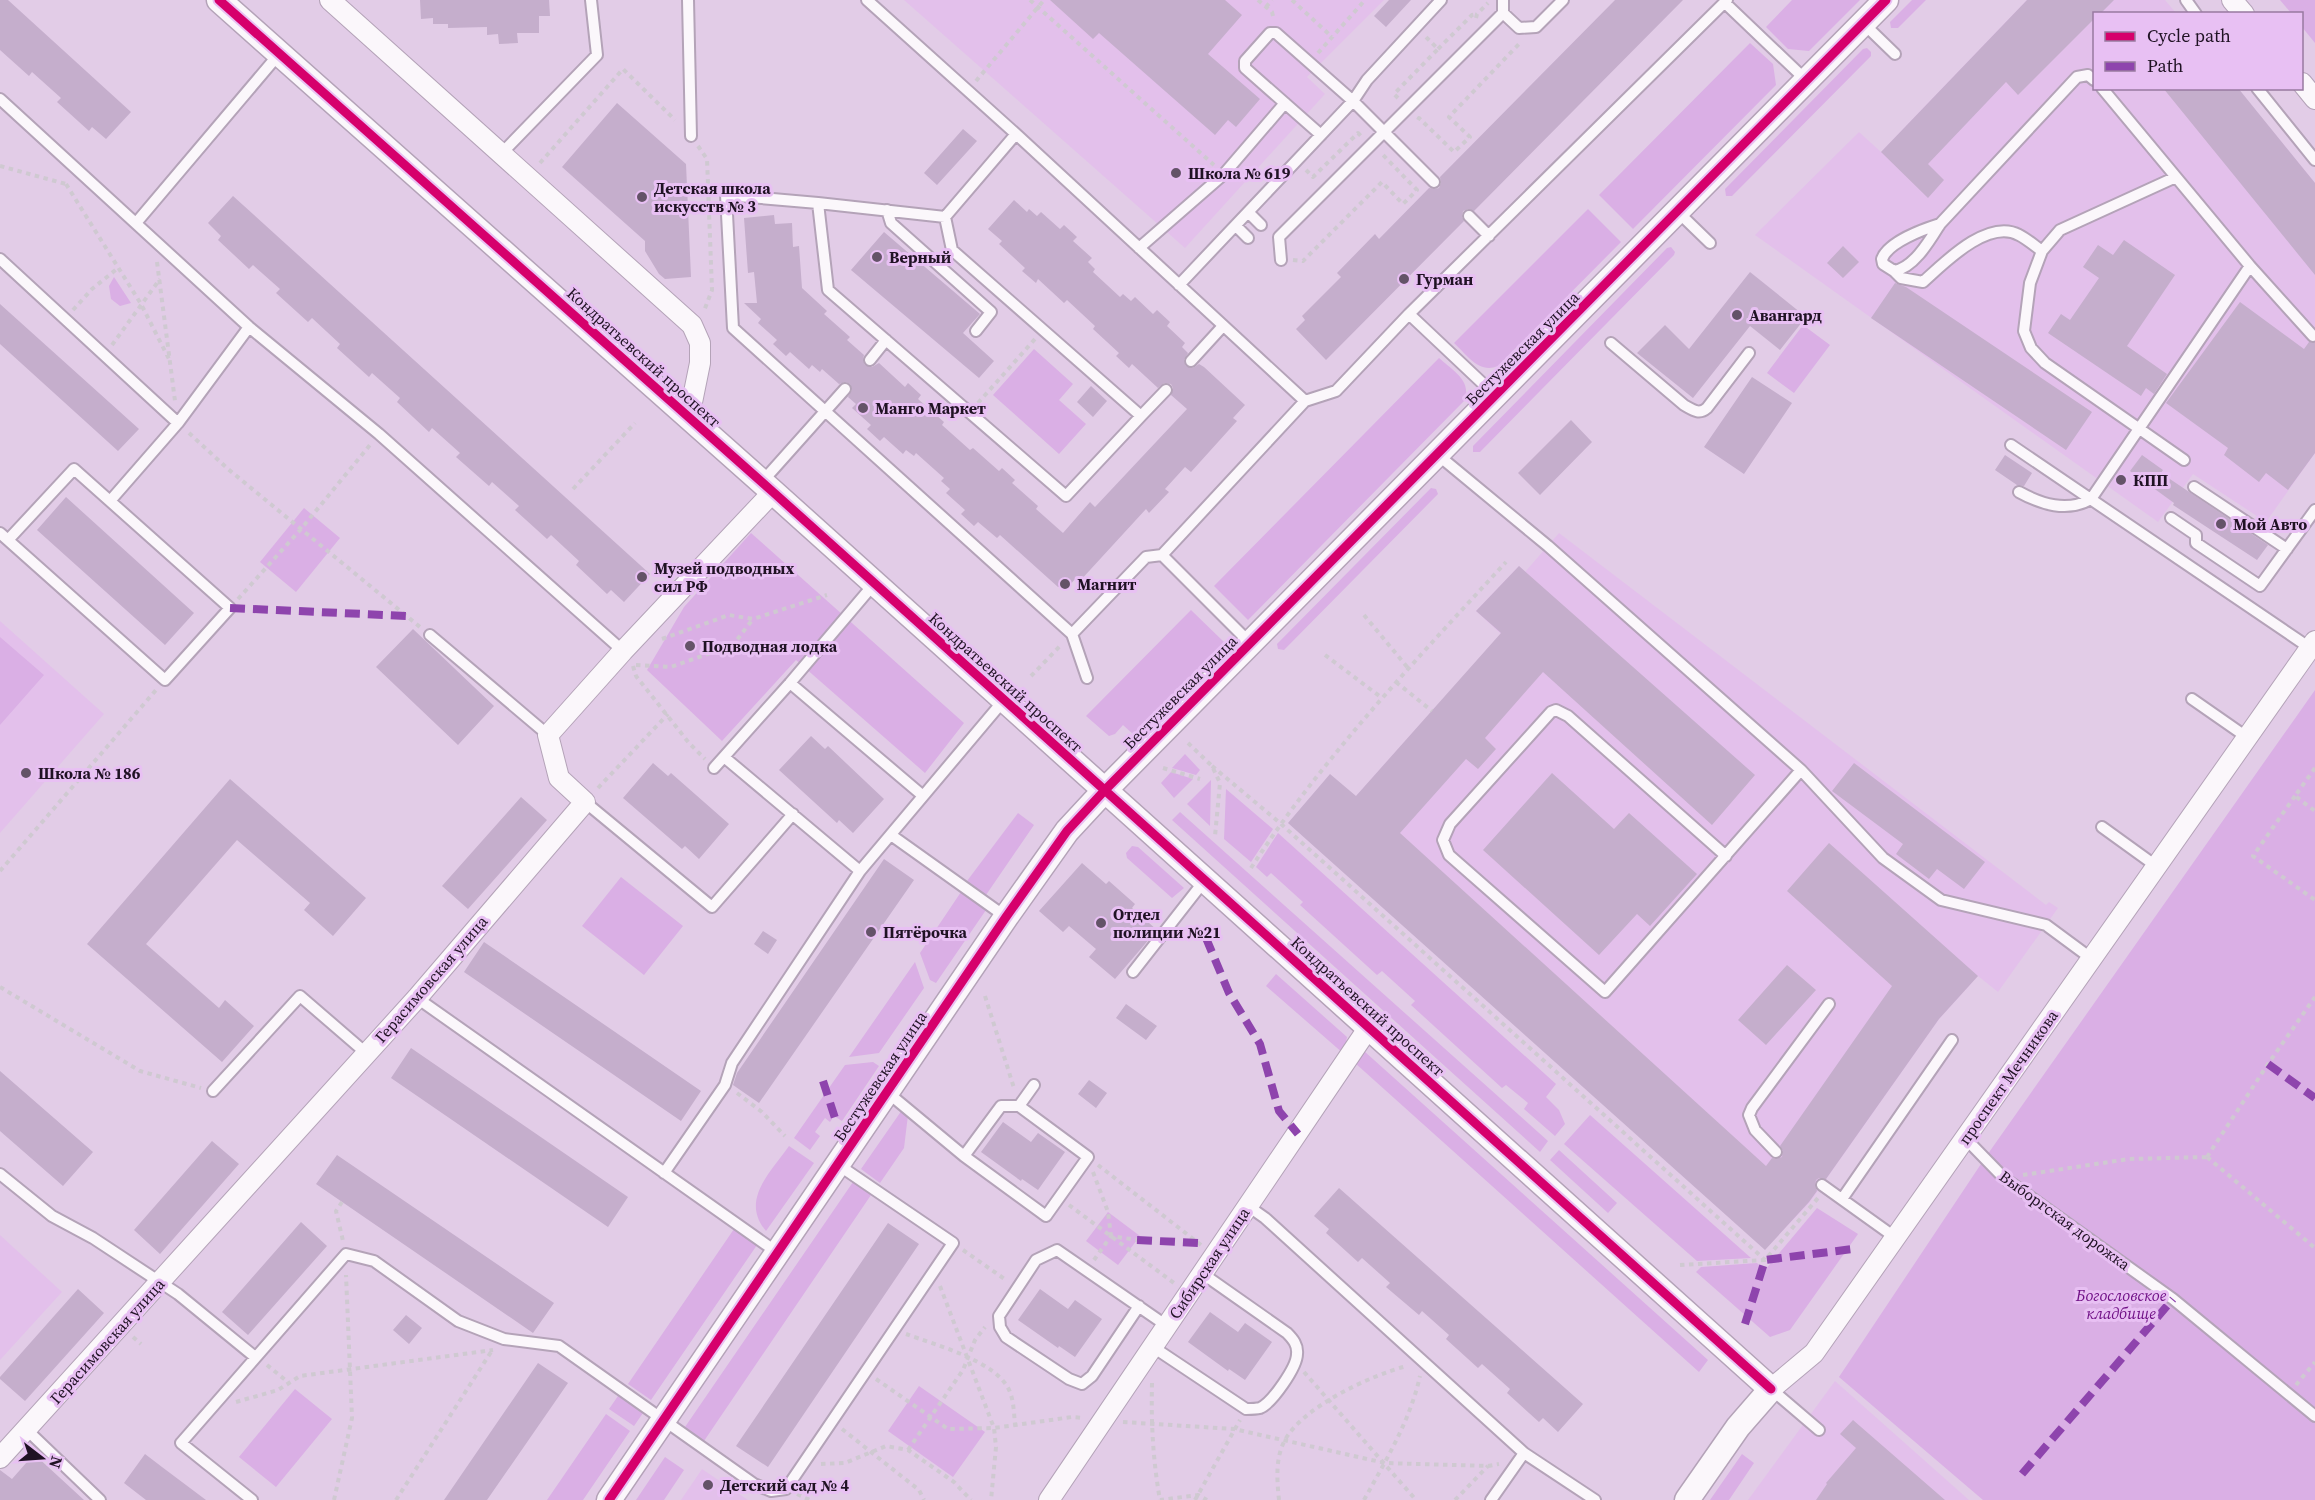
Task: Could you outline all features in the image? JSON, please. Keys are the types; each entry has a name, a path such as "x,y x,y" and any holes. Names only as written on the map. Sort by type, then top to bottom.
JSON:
{"street":[{"name":"Кондратьевский проспект","path":"219,0 768,487 1771,1389"},
{"path":"330,0 692,325 700,344 700,363 689,417"},
{"name":"Бестужевская улица","path":"609,1500 1067,831 1886,0"},
{"path":"2232,0 2242,12"},
{"path":"2303,85 2315,99"},
{"path":"585,802 559,778 548,735 632,658 768,487"},
{"name":"проспект Мечникова","path":"1687,1500 1738,1426 1771,1389 1814,1353 2313,644"},
{"name":"Герасимовская улица","path":"0,1458 27,1431 417,998 585,802"},
{"name":"Сибирская улица","path":"1049,1500 1369,1027"}],"lane":[{"path":"501,154 597,55 591,0"},
{"path":"688,0 691,136"},
{"path":"867,0 968,90 1305,401"},
{"path":"1179,285 1353,101 1367,80 1441,0"},
{"path":"1281,260 1279,237 1503,12 1503,0"},
{"path":"1503,12 1519,28 1536,27 1563,0"},
{"path":"1072,634 1146,557 1162,555 1305,401 1336,391 1409,314 1726,1 1807,81"},
{"path":"1863,23 1894,54"},
{"path":"1321,135 1245,68 1245,61 1270,33 1276,33 1353,101 1434,183"},
{"path":"136,223 279,54"},
{"path":"1894,271 1906,267 1929,241 1940,224 2077,77 2088,75 2093,79"},
{"path":"2104,90 2250,266 2313,336"},
{"path":"2259,90 2315,160"},
{"path":"0,99 249,327 379,434 632,658"},
{"path":"1139,248 1224,174 1285,103"},
{"path":"945,217 1016,134"},
{"path":"2176,177 2060,230 2042,251 2030,283 2024,331 2031,348 2045,363 2184,460"},
{"path":"945,217 726,195 733,328 1072,634 1087,678"},
{"path":"818,203 828,290 1066,496 1166,390"},
{"path":"887,210 891,223 991,312 976,331"},
{"path":"1248,212 1261,225"},
{"path":"1678,212 1710,243"},
{"path":"1469,216 1489,236"},
{"path":"945,217 951,250 1141,416"},
{"path":"1940,224 1919,231 1888,249 1882,259 1883,264 1901,278 1923,282 1958,251 1985,235 2002,230 2018,234 2042,251"},
{"path":"1236,225 1248,238"},
{"path":"0,259 178,423"},
{"path":"2019,492 2059,507 2073,506 2091,499 2250,266"},
{"path":"1409,314 1496,396"},
{"path":"1191,361 1223,326"},
{"path":"110,501 178,423 249,327"},
{"path":"870,360 886,340"},
{"path":"1611,343 1684,405 1697,412 1702,412 1707,408 1749,353"},
{"path":"768,487 825,410 845,389"},
{"path":"2011,445 2313,644"},
{"path":"1438,455 1548,546 1801,770 1883,858 1941,900 2046,925 2092,959"},
{"path":"74,469 110,501 230,608 165,680 4,537 74,469"},
{"path":"2194,488 2287,549"},
{"path":"2171,518 2196,535 2196,543 2260,586 2315,510"},
{"path":"1162,555 1250,643"},
{"path":"714,768 874,584"},
{"path":"430,635 548,735"},
{"path":"790,683 922,795"},
{"path":"2192,699 2248,738"},
{"path":"664,1173 724,1085 732,1064 860,871 1004,700"},
{"path":"1726,856 1559,711 1551,712 1518,748 1450,824 1443,840 1449,855 1605,993 1726,856 1801,770"},
{"path":"724,757 860,871"},
{"path":"585,802 712,907 793,814"},
{"path":"2102,826 2156,866"},
{"path":"891,835 1006,917"},
{"path":"1133,972 1205,880"},
{"path":"213,1091 300,996 366,1053"},
{"path":"417,998 778,1252"},
{"path":"1776,1152 1755,1130 1749,1115 1829,1004"},
{"path":"1842,1199 1952,1040"},
{"path":"1019,1106 1034,1085"},
{"path":"887,1092 964,1156 1046,1216 1088,1157 1019,1106 1001,1106 964,1156"},
{"name":"Выборгская дорожка","path":"1965,1138 2004,1178 2173,1299 2315,1416"},
{"path":"252,1500 181,1443 346,1254 374,1261 458,1321 504,1339 559,1346 754,1484 771,1491 786,1489 953,1243 837,1164"},
{"path":"0,1174 52,1216 93,1238 178,1294 255,1357"},
{"path":"1823,1186 1896,1238"},
{"path":"1248,1206 1423,1362 1521,1457 1595,1500"},
{"path":"1139,1306 1092,1377 1082,1384 1069,1379 1006,1337 1000,1327 999,1316 1036,1260 1057,1250 1139,1306 1167,1326"},
{"path":"1153,1347 1246,1409 1259,1408 1270,1401 1296,1363 1298,1352 1294,1341 1287,1333 1203,1274"},
{"path":"1771,1389 1819,1430"},
{"path":"27,1431 100,1500"},
{"path":"1491,1500 1521,1457"}],"path":[{"path":"1030,0 1224,174"},
{"path":"968,90 1044,0"},
{"path":"1258,0 1272,12 1276,33"},
{"path":"1266,7 1272,0"},
{"path":"1292,0 1332,37"},
{"path":"1310,62 1365,0"},
{"path":"1477,14 1472,15 1394,94 1398,98 1476,19 1477,14 1490,0"},
{"path":"1419,118 1454,152 1470,137 1449,117 1536,27"},
{"path":"1416,28 1438,50"},
{"path":"528,177 623,69 691,136 707,159 712,290 705,310 699,317"},
{"path":"1303,261 1382,182 1403,204 1417,190 1382,156"},
{"path":"0,166 105,195"},
{"path":"66,184 141,304 170,362"},
{"path":"155,240 178,423 228,469 430,635"},
{"path":"65,319 92,289 118,268"},
{"path":"104,355 159,279"},
{"path":"969,412 1043,330"},
{"path":"573,489 635,423"},
{"path":"230,608 301,529 379,434"},
{"path":"1251,868 1280,824 1382,698 1506,562"},
{"path":"655,645 662,639 729,615 753,619 827,595"},
{"path":"1364,615 1408,668"},
{"path":"714,768 689,743 636,676 632,658 671,667 733,645 753,619"},
{"path":"1031,676 1072,634"},
{"path":"1325,655 1382,698"},
{"path":"0,871 165,680"},
{"path":"1396,682 1432,711"},
{"path":"585,802 668,714"},
{"path":"1188,743 1765,1260"},
{"path":"1212,766 1220,783 1215,836"},
{"path":"1163,768 1200,779"},
{"path":"2315,768 2253,856 2315,900"},
{"path":"2295,796 2315,811"},
{"path":"0,987 140,1071 213,1091"},
{"path":"984,996 1019,1106"},
{"path":"2207,1157 2315,997"},
{"path":"724,1085 762,1112 785,1136"},
{"path":"1086,1270 1111,1236 1108,1212 1088,1157"},
{"path":"1088,1157 1215,1255"},
{"path":"2004,1178 2129,1159 2207,1157 2315,1248"},
{"path":"1680,1265 1765,1260 1823,1186"},
{"path":"1059,1198 1189,1293"},
{"path":"334,1500 352,1418 348,1369 346,1254 336,1211 342,1202"},
{"path":"1111,1236 1137,1240"},
{"path":"953,1243 1017,1287"},
{"path":"934,1271 994,1428 996,1447 991,1500"},
{"path":"908,1450 963,1370 975,1340 986,1325 999,1316"},
{"path":"894,1330 967,1357 999,1376 1010,1391 1015,1425"},
{"path":"396,1500 491,1352 504,1339"},
{"path":"1153,1347 1151,1424 1153,1464 1160,1500 1197,1498 1208,1500"},
{"path":"207,1411 278,1390 300,1376 491,1352"},
{"path":"255,1357 262,1360 289,1383"},
{"path":"1279,1500 1276,1474 1285,1440 1305,1419 1352,1386 1389,1371 1423,1362 1414,1402 1385,1463 1364,1500"},
{"path":"2289,1394 2315,1362"},
{"path":"1296,1363 1416,1500"},
{"path":"866,1371 948,1429 994,1428 1072,1417 1234,1429 1385,1463 1488,1466 1521,1457"},
{"path":"1197,1498 1246,1409"},
{"path":"832,1421 919,1490 924,1500"},
{"path":"806,1461 826,1465 844,1462 886,1446 908,1450 954,1482 971,1500"},
{"path":"1455,1500 1488,1466"}],"shaded area":[{"name":"Школа № 619","path":"904,0 1384,0 1307,77 1325,94 1185,248"},
{"path":"2027,0 2165,0 2175,12 2093,12 2093,90 2239,90 2315,183 2315,453 2266,522 2193,474 2158,522 1755,235 1859,132 1881,152"},
{"path":"1559,533 2046,905 2049,902 2058,908 1998,992 1978,976 1939,1019 1810,1202 1765,1249 1356,796 1501,634 1476,611 1519,566 1525,572"},
{"name":"Школа № 186","path":"0,621 104,714 0,833"},
{"path":"0,1235 62,1292 0,1360"},
{"path":"1835,1381 1969,1500 1748,1500"},
{"name":"Детский сад № 4","path":"702,1469 748,1500 681,1500"}],"green space":[{"path":"1792,0 1860,0 1809,51 1788,49 1766,27"},
{"path":"1912,0 1926,0 1898,28 1891,28 1890,22"},
{"path":"2280,0 2315,0 2315,43 2303,28 2303,12 2290,12"},
{"path":"1750,43 1773,64 1776,85 1633,229 1599,195"},
{"path":"1867,48 1871,56 1732,196 1726,196 1725,189 1863,49"},
{"path":"1588,209 1621,242 1498,366 1485,367 1474,362 1454,343"},
{"path":"1671,247 1675,252 1674,255 1480,452 1473,452 1473,446 1667,248"},
{"path":"114,277 131,303 120,306 111,299 109,286"},
{"path":"1803,325 1830,345 1794,393 1767,373"},
{"path":"1034,349 1073,384 1059,400 1086,424 1059,454 993,395"},
{"path":"1439,358 1460,376 1466,388 1464,401 1248,620 1214,586"},
{"path":"1431,488 1436,489 1438,494 1284,650 1278,649 1277,644"},
{"path":"304,508 340,538 296,592 260,562"},
{"path":"751,533 964,723 925,773 796,660 722,741 647,670 684,607"},
{"path":"1191,610 1225,643 1134,735 1123,725 1115,734 1109,736 1086,716"},
{"path":"0,637 44,675 0,725"},
{"name":"Богословское кладбище","path":"2315,690 2315,1500 1983,1500 1839,1377 1985,1158"},
{"path":"1185,754 1200,770 1196,775 1172,768"},
{"path":"1171,772 1193,779 1174,798 1161,783"},
{"path":"1211,780 1210,826 1187,804"},
{"path":"1226,789 1273,829 1251,862 1224,839"},
{"path":"1180,812 1548,1141 1540,1152 1172,820"},
{"path":"1018,813 1034,825 986,895 967,881"},
{"path":"1278,833 1556,1084 1546,1097 1559,1110 1565,1124 1555,1136 1524,1109 1528,1103 1506,1085 1502,1088 1411,1005 1415,1001 1382,971 1377,975 1300,905 1303,902 1271,873 1267,877 1256,867"},
{"path":"1132,846 1138,847 1184,888 1172,898 1127,858 1126,853"},
{"path":"621,877 683,926 644,975 582,926"},
{"path":"961,892 986,910 936,983 930,980 920,953"},
{"path":"915,962 924,988 879,1053 849,1057"},
{"path":"1276,974 1347,1037 1344,1054 1266,986"},
{"path":"1364,1051 1708,1360 1699,1372 1355,1063"},
{"path":"873,1062 879,1066 842,1121 834,1116 830,1122 825,1118 815,1132 820,1136 810,1150 794,1138 845,1065"},
{"path":"902,1110 908,1115 904,1148 880,1183 861,1169"},
{"path":"1590,1115 1751,1258 1697,1261 1564,1144"},
{"path":"789,1146 814,1163 766,1231 759,1220 756,1208 757,1198 767,1177"},
{"path":"1559,1150 1617,1203 1608,1213 1550,1160"},
{"path":"853,1182 871,1195 704,1441 685,1427"},
{"path":"1817,1208 1858,1234 1790,1330 1770,1337 1696,1272 1701,1267 1757,1263 1765,1270"},
{"path":"1108,1212 1140,1236 1118,1265 1086,1241"},
{"path":"734,1229 757,1245 651,1400 628,1384"},
{"path":"919,1386 985,1432 953,1477 888,1431"},
{"path":"295,1389 332,1419 276,1487 239,1457"},
{"path":"618,1396 643,1413 634,1426 609,1409"},
{"path":"606,1414 630,1431 583,1500 547,1500"},
{"path":"1742,1454 1754,1463 1729,1500 1710,1500"},
{"path":"665,1457 684,1470 664,1500 636,1500"}],"building":[{"path":"0,0 8,0 131,112 106,139 92,127 89,131 57,102 61,98 32,72 29,76 0,50"},
{"path":"420,0 549,0 550,16 539,16 539,33 517,33 518,43 499,44 498,34 487,35 487,27 448,28 448,24 433,24 433,18 421,19"},
{"path":"1050,0 1225,0 1242,15 1208,54 1260,99 1236,127 1228,120 1215,135 1099,33 1093,39"},
{"path":"1389,0 1411,0 1386,27 1374,16"},
{"path":"1615,0 1683,0 1474,211 1468,209 1463,211 1464,221 1326,360 1296,329 1305,320 1302,316 1341,277 1337,273 1375,234 1379,239 1429,188 1439,188 1440,177"},
{"path":"2027,0 2114,0 2102,12 2093,12 2093,20 2018,95 2006,82 1928,164 1944,180 1928,198 1881,152"},
{"path":"2165,90 2240,90 2315,183 2315,275"},
{"name":"Детская школа искусств № 3","path":"617,103 686,164 691,277 665,279 659,274 645,251 645,241 562,167"},
{"path":"963,129 977,141 937,185 924,173"},
{"path":"233,196 650,574 624,602 611,590 607,594 576,565 579,561 551,535 547,539 515,510 519,506 492,482 489,486 456,457 460,453 432,428 429,432 397,402 400,398 372,373 369,377 337,348 340,344 312,318 308,322 276,293 280,289 253,265 249,269 218,240 221,236 208,223"},
{"path":"1014,200 1027,212 1029,209 1037,216 1041,212 1060,229 1064,225 1077,237 1073,241 1092,258 1088,262 1095,269 1093,272 1120,297 1123,294 1131,301 1135,297 1153,314 1157,310 1170,322 1167,326 1185,343 1182,347 1188,353 1184,360 1186,366 1193,368 1199,364 1204,367 1245,405 1233,418 1237,421 1191,472 1185,467 1165,489 1169,492 1149,513 1146,509 1079,582 1076,578 1068,587 1058,587 1000,535 997,538 978,522 974,526 961,514 965,510 946,493 950,489 941,481 944,478 916,453 914,456 906,450 903,454 884,437 880,441 867,429 871,425 852,408 856,404 848,397 852,390 850,384 846,382 839,384 822,369 820,372 812,365 809,369 790,352 786,356 773,344 777,340 758,323 761,319 744,303 757,303 754,272 748,273 744,218 774,215 775,224 792,223 793,247 799,246 802,288 827,311 824,314 850,337 847,340 864,355 865,365 872,367 879,363 905,387 908,383 921,395 918,399 944,422 942,425 970,450 973,448 999,471 1002,468 1015,480 1012,483 1038,506 1036,509 1063,533 1090,502 1095,507 1187,409 1171,395 1173,388 1171,384 1164,383 1158,388 1132,364 1129,368 1116,356 1119,353 1093,329 1095,326 1067,300 1064,303 1038,279 1036,283 1022,271 1025,268 999,244 1002,241 988,229"},
{"path":"884,232 980,314 963,333 994,361 979,378 851,270"},
{"path":"2124,240 2175,275 2127,346 2167,374 2154,394 2146,388 2141,396 2048,333 2061,314 2070,320 2099,278 2083,267 2098,245 2113,255"},
{"path":"1843,246 1859,262 1843,278 1827,263"},
{"path":"1750,272 1806,317 1780,350 1750,326 1693,398 1637,353 1665,325 1689,349"},
{"path":"1895,283 1906,287 2092,412 2066,450 1871,318"},
{"path":"2240,302 2304,349 2309,342 2315,343 2315,453 2288,490 2266,473 2259,482 2224,455 2228,448 2166,403"},
{"path":"0,304 139,429 118,451 0,344"},
{"path":"1752,377 1792,403 1744,474 1704,447"},
{"path":"1091,386 1107,401 1093,417 1077,402"},
{"path":"1571,420 1592,442 1540,495 1518,473"},
{"path":"2005,455 2032,473 2024,486 2017,485 1995,470"},
{"name":"Мой Авто","path":"2142,455 2163,470 2161,473 2268,545 2257,560 2173,505 2174,503 2130,471"},
{"path":"66,497 194,613 165,645 37,530"},
{"path":"1519,566 1755,775 1712,825 1543,672 1485,738 1496,749 1478,769 1466,759 1400,833 1766,1166 1772,1158 1782,1157 1783,1151 1780,1146 1892,986 1787,891 1829,843 1978,976 1939,1019 1826,1179 1816,1180 1817,1191 1809,1202 1765,1250 1288,823 1330,774 1356,796 1501,633 1476,611"},
{"path":"413,629 494,706 458,745 376,667"},
{"path":"811,736 825,749 828,746 884,799 853,833 839,820 837,823 779,770"},
{"path":"653,763 668,776 671,773 729,824 699,859 685,846 682,849 623,798"},
{"path":"1854,763 1985,862 1964,889 1937,869 1929,879 1896,854 1903,844 1832,791"},
{"path":"1552,773 1614,829 1629,813 1697,874 1650,926 1637,914 1599,955 1483,850"},
{"path":"230,779 366,898 333,936 304,910 310,903 237,840 146,944 219,1008 225,1000 254,1026 222,1062 87,944"},
{"path":"521,797 547,820 468,909 442,886"},
{"path":"884,859 914,880 759,1103 733,1085 737,1073"},
{"name":"Отдел полиции №21","path":"1082,863 1106,884 1109,881 1135,904 1132,908 1157,930 1115,979 1089,957 1096,949 1069,926 1063,932 1039,911"},
{"path":"763,931 777,940 768,954 754,944"},
{"path":"484,942 701,1091 681,1121 464,972"},
{"path":"1787,965 1816,990 1766,1045 1738,1020"},
{"path":"1126,1004 1157,1026 1146,1040 1116,1018"},
{"path":"411,1048 628,1197 608,1227 391,1078"},
{"path":"0,1071 93,1152 63,1186 0,1131"},
{"path":"1089,1080 1107,1093 1096,1108 1078,1094"},
{"path":"1003,1122 1031,1142 1038,1133 1065,1152 1038,1190 1022,1179 1021,1181 981,1152"},
{"path":"212,1141 239,1164 160,1254 134,1230"},
{"path":"337,1155 554,1303 533,1333 316,1184"},
{"path":"1339,1188 1583,1404 1558,1432 1543,1418 1539,1422 1507,1393 1510,1389 1482,1364 1478,1368 1446,1339 1449,1335 1422,1311 1419,1315 1386,1287 1390,1283 1362,1258 1358,1262 1326,1233 1329,1229 1314,1216"},
{"path":"301,1222 327,1246 248,1335 222,1312"},
{"path":"888,1223 919,1244 768,1467 736,1446"},
{"path":"78,1289 104,1313 25,1401 0,1377"},
{"path":"1040,1289 1068,1309 1075,1300 1102,1319 1075,1357 1018,1320"},
{"path":"1210,1312 1238,1332 1245,1323 1272,1342 1245,1380 1229,1369 1228,1371 1188,1342"},
{"path":"406,1315 422,1328 409,1344 393,1330"},
{"path":"538,1363 568,1383 487,1500 444,1500"},
{"path":"1853,1420 1945,1500 1816,1500 1826,1483 1856,1448 1840,1434"},
{"path":"34,1454 84,1500 0,1500 0,1470 12,1479"},
{"path":"145,1454 206,1500 146,1500 124,1483"}],"marked path":[{"path":"230,608 407,616"},
{"path":"1206,938 1229,993 1260,1044 1279,1111 1298,1134"},
{"path":"2268,1064 2315,1098"},
{"path":"823,1081 836,1121"},
{"path":"1137,1240 1198,1243"},
{"path":"1745,1324 1765,1260 1853,1249"},
{"path":"2022,1474 2173,1299"}],"cycle path":[{"path":"219,0 773,492 1771,1389"},
{"path":"609,1500 1067,831 1886,0"}],"place":[{"name":"Школа № 619","path":"1176,173"},
{"name":"Детская школа искусств № 3","path":"642,197"},
{"name":"Верный","path":"877,257"},
{"name":"Гурман","path":"1404,279"},
{"name":"Авангард","path":"1737,315"},
{"name":"Манго Маркет","path":"863,408"},
{"name":"КПП","path":"2121,480"},
{"name":"Мой Авто","path":"2221,524"},
{"name":"Музей подводных сил РФ","path":"642,577"},
{"name":"Магнит","path":"1065,584"},
{"name":"Подводная лодка","path":"690,646"},
{"name":"Школа № 186","path":"26,773"},
{"name":"Отдел полиции №21","path":"1101,923"},
{"name":"Пятёрочка","path":"871,932"},
{"name":"Детский сад № 4","path":"708,1485"}]}
